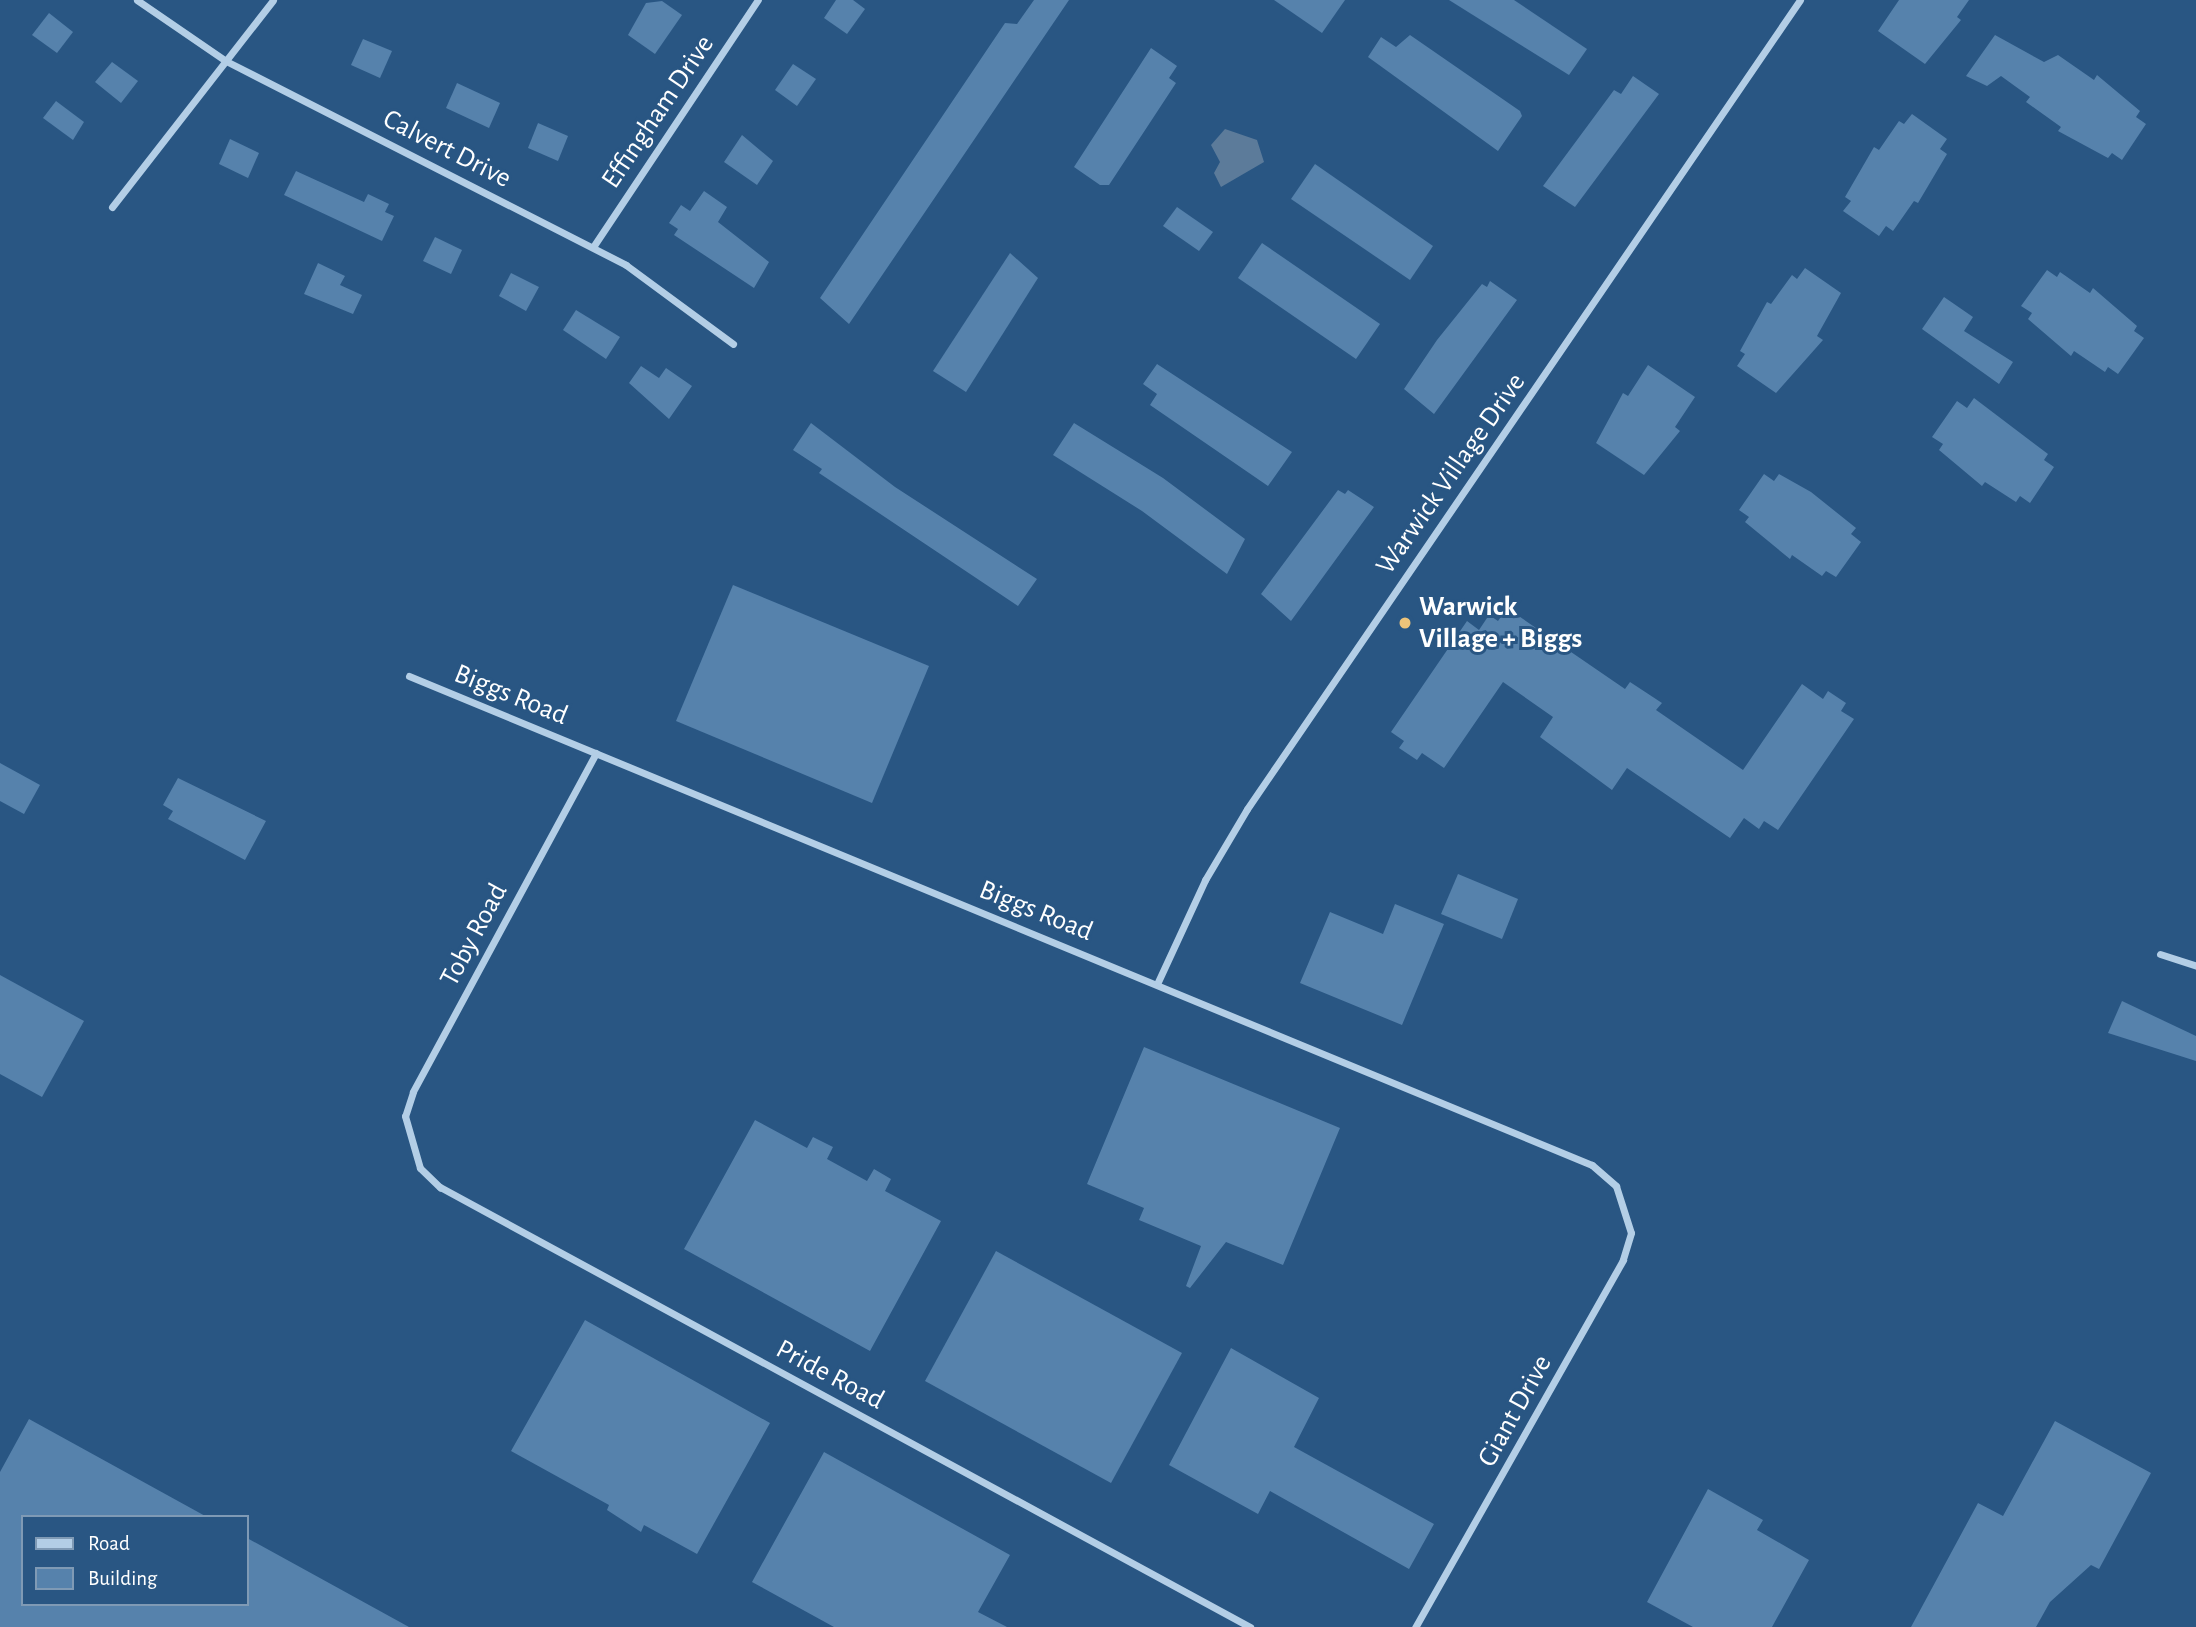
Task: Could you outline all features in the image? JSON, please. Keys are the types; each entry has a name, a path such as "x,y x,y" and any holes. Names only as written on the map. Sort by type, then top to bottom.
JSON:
{"street":[{"name":"Calvert Drive","path":"137,0 226,61 593,247 733,344"},
{"path":"112,207 272,0"},
{"name":"Effingham Drive","path":"593,247 758,0"},
{"name":"Warwick Village Drive","path":"1157,984 1205,880 1247,809 1800,0"},
{"name":"Biggs Road","path":"409,676 1592,1165 1616,1186 1627,1209"},
{"name":"Toby Road","path":"409,1141 405,1116 413,1091 596,753"},
{"path":"2160,954 2196,966"},
{"name":"Pride Road","path":"409,1141 420,1168 440,1187 1250,1627"},
{"name":"Giant Drive","path":"1415,1627 1623,1260 1631,1233 1627,1209"}],"water":[{"path":"1225,129 1257,140 1264,162 1221,187 1214,173 1220,162 1211,145"}],"building":[{"path":"836,0 853,0 865,9 847,34 824,18"},
{"path":"1034,0 1069,0 849,324 820,298 1005,23 1017,24"},
{"path":"1274,0 1345,0 1322,33"},
{"path":"1449,0 1514,0 1587,49 1569,75"},
{"path":"1899,0 1969,0 1957,17 1961,20 1925,64 1878,31"},
{"path":"662,1 682,15 655,54 628,35 646,3"},
{"path":"49,13 73,32 57,53 32,35"},
{"path":"1410,35 1520,111 1522,116 1498,151 1368,57 1381,37 1396,47"},
{"path":"1995,35 2044,62 2058,55 2094,80 2097,75 2140,111 2136,117 2146,124 2122,160 2112,153 2108,158 2058,131 2061,127 2026,102 2030,97 2001,76 1987,86 1966,76"},
{"path":"363,39 392,51 380,78 351,65"},
{"path":"1151,48 1177,66 1169,78 1176,83 1109,185 1100,185 1074,167"},
{"path":"112,62 138,81 121,103 95,82"},
{"path":"793,64 816,79 797,106 775,90"},
{"path":"1633,76 1659,94 1575,207 1543,186 1614,90 1621,94"},
{"path":"457,83 500,103 489,128 446,108"},
{"path":"56,101 84,122 73,140 43,118"},
{"path":"1912,114 1947,139 1940,149 1947,154 1918,203 1914,201 1893,231 1886,226 1879,236 1843,211 1851,201 1845,197 1874,147 1879,150 1899,121 1904,124"},
{"path":"538,123 568,136 558,161 528,148"},
{"path":"742,135 773,161 757,185 724,162"},
{"path":"230,139 259,153 248,178 219,164"},
{"path":"1315,164 1433,246 1410,280 1291,199"},
{"path":"296,171 364,202 368,194 389,204 385,212 394,216 382,241 284,195"},
{"path":"704,191 727,207 718,222 769,262 754,288 674,235 678,229 669,223 681,205 690,211"},
{"path":"1177,207 1213,232 1199,251 1163,226"},
{"path":"435,237 462,250 451,274 423,261"},
{"path":"1262,243 1380,324 1356,359 1238,278"},
{"path":"1010,253 1038,278 966,392 933,371"},
{"path":"318,263 345,276 340,285 362,295 353,314 304,294"},
{"path":"1805,268 1841,293 1817,336 1823,340 1776,393 1737,366 1745,354 1740,351 1767,302 1771,304 1792,275 1797,279"},
{"path":"2047,270 2057,277 2060,272 2090,293 2093,288 2137,326 2134,331 2144,338 2118,374 2108,367 2105,372 2074,351 2071,356 2028,319 2032,313 2021,306"},
{"path":"511,273 539,287 526,311 499,296"},
{"path":"1490,281 1517,300 1434,414 1404,389 1437,340 1482,284 1487,287"},
{"path":"1944,297 1973,317 1964,331 2013,362 1999,384 1922,329"},
{"path":"576,310 620,337 606,359 563,330"},
{"path":"1157,364 1292,452 1268,486 1150,405 1157,394 1143,384"},
{"path":"1648,365 1695,397 1675,427 1680,431 1644,475 1596,443 1623,393 1628,396"},
{"path":"641,366 659,378 666,368 692,386 669,419 629,383"},
{"path":"1974,398 2048,454 2044,460 2054,467 2030,503 2020,496 2016,502 1985,482 1982,486 1939,450 1943,444 1932,437 1957,401 1967,408"},
{"path":"811,423 895,487 1037,579 1018,606 819,473 822,469 793,450"},
{"path":"1074,423 1163,478 1245,539 1227,574 1142,511 1053,455"},
{"path":"1764,474 1774,481 1779,474 1811,492 1856,528 1851,534 1861,542 1836,577 1826,571 1822,576 1792,555 1790,559 1745,522 1749,517 1739,510"},
{"path":"1338,490 1345,494 1348,490 1374,507 1291,621 1261,594"},
{"path":"733,585 929,666 872,803 676,721"},
{"path":"1507,608 1625,689 1630,682 1662,703 1656,710 1743,770 1802,684 1823,699 1828,691 1846,703 1841,711 1854,719 1778,830 1764,821 1759,829 1744,818 1730,838 1627,768 1612,790 1540,737 1553,717 1503,682 1444,768 1422,753 1417,760 1399,748 1404,741 1391,732 1467,621 1479,630 1489,615 1498,621"},
{"path":"0,763 40,785 24,814 0,801"},
{"path":"178,778 266,821 245,860 168,819 173,811 163,805"},
{"path":"1458,874 1518,899 1502,939 1441,914"},
{"path":"1395,904 1444,924 1402,1025 1300,983 1330,912 1383,934"},
{"path":"0,975 84,1021 42,1097 0,1074"},
{"path":"2122,1001 2196,1036 2196,1061 2108,1033"},
{"path":"1144,1047 1340,1128 1283,1265 1226,1242 1190,1288 1186,1286 1201,1246 1139,1220 1144,1208 1087,1184"},
{"path":"755,1120 807,1148 813,1137 833,1147 827,1159 867,1181 874,1169 891,1179 885,1191 941,1221 870,1351 684,1249"},
{"path":"996,1251 1182,1353 1111,1483 925,1381"},
{"path":"585,1320 770,1423 697,1554 644,1525 641,1532 607,1510 609,1505 511,1451"},
{"path":"1231,1348 1319,1398 1294,1447 1434,1524 1409,1569 1270,1491 1258,1514 1169,1465"},
{"path":"29,1419 203,1515 21,1515 21,1606 248,1606 248,1539 409,1627 0,1627 0,1472"},
{"path":"2055,1421 2151,1473 2099,1569 2091,1565 2050,1602 2036,1627 1911,1627 1978,1503 2003,1516"},
{"path":"824,1452 1010,1555 978,1612 1007,1627 834,1627 752,1582"},
{"path":"1708,1489 1763,1520 1757,1530 1809,1560 1772,1627 1693,1627 1647,1602"}],"place":[{"name":"Warwick Village + Biggs","path":"1405,623"}]}
